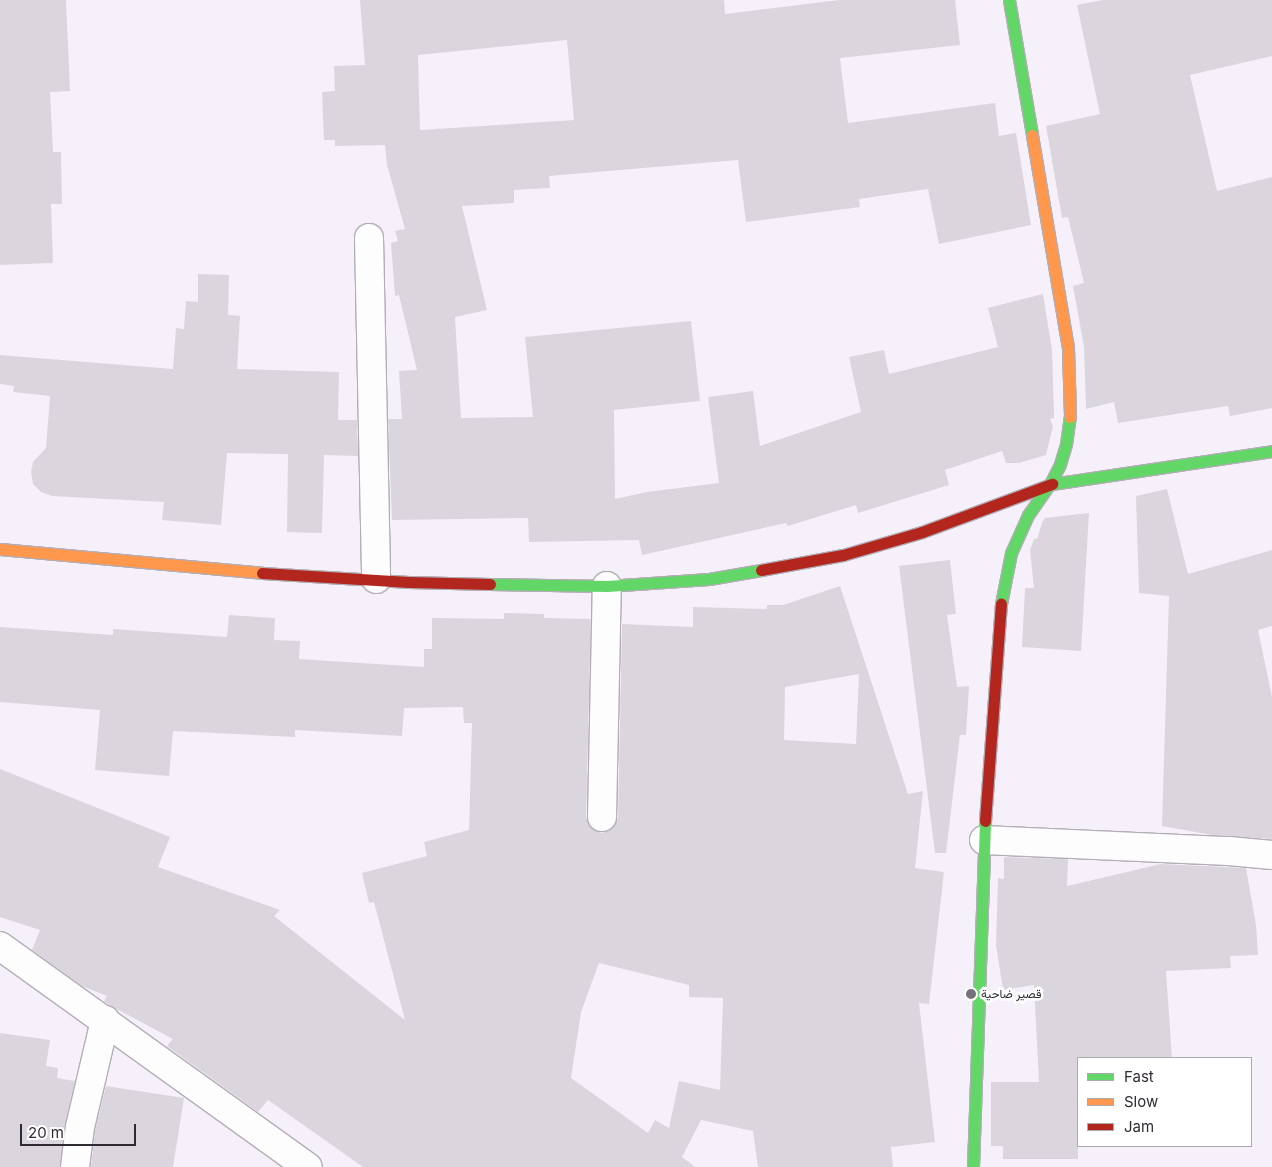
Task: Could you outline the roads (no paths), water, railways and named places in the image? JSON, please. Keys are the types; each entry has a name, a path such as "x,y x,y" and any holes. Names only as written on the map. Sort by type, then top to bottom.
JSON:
{"street":[{"path":"973,1167 984,840 1002,595 1011,553 1028,515 1050,484 1066,444 1070,413 1068,348 1009,0"},
{"path":"369,238 376,579"},
{"path":"0,549 216,570 376,579 607,586 709,579 843,555 922,532 1050,484 1272,451"},
{"path":"602,818 607,586"},
{"path":"984,840 1229,851 1272,855"},
{"path":"0,946 308,1167"},
{"path":"74,1167 80,1127 105,1020"}],"place":[{"name":"قصير ضاحية","path":"971,994"}]}
